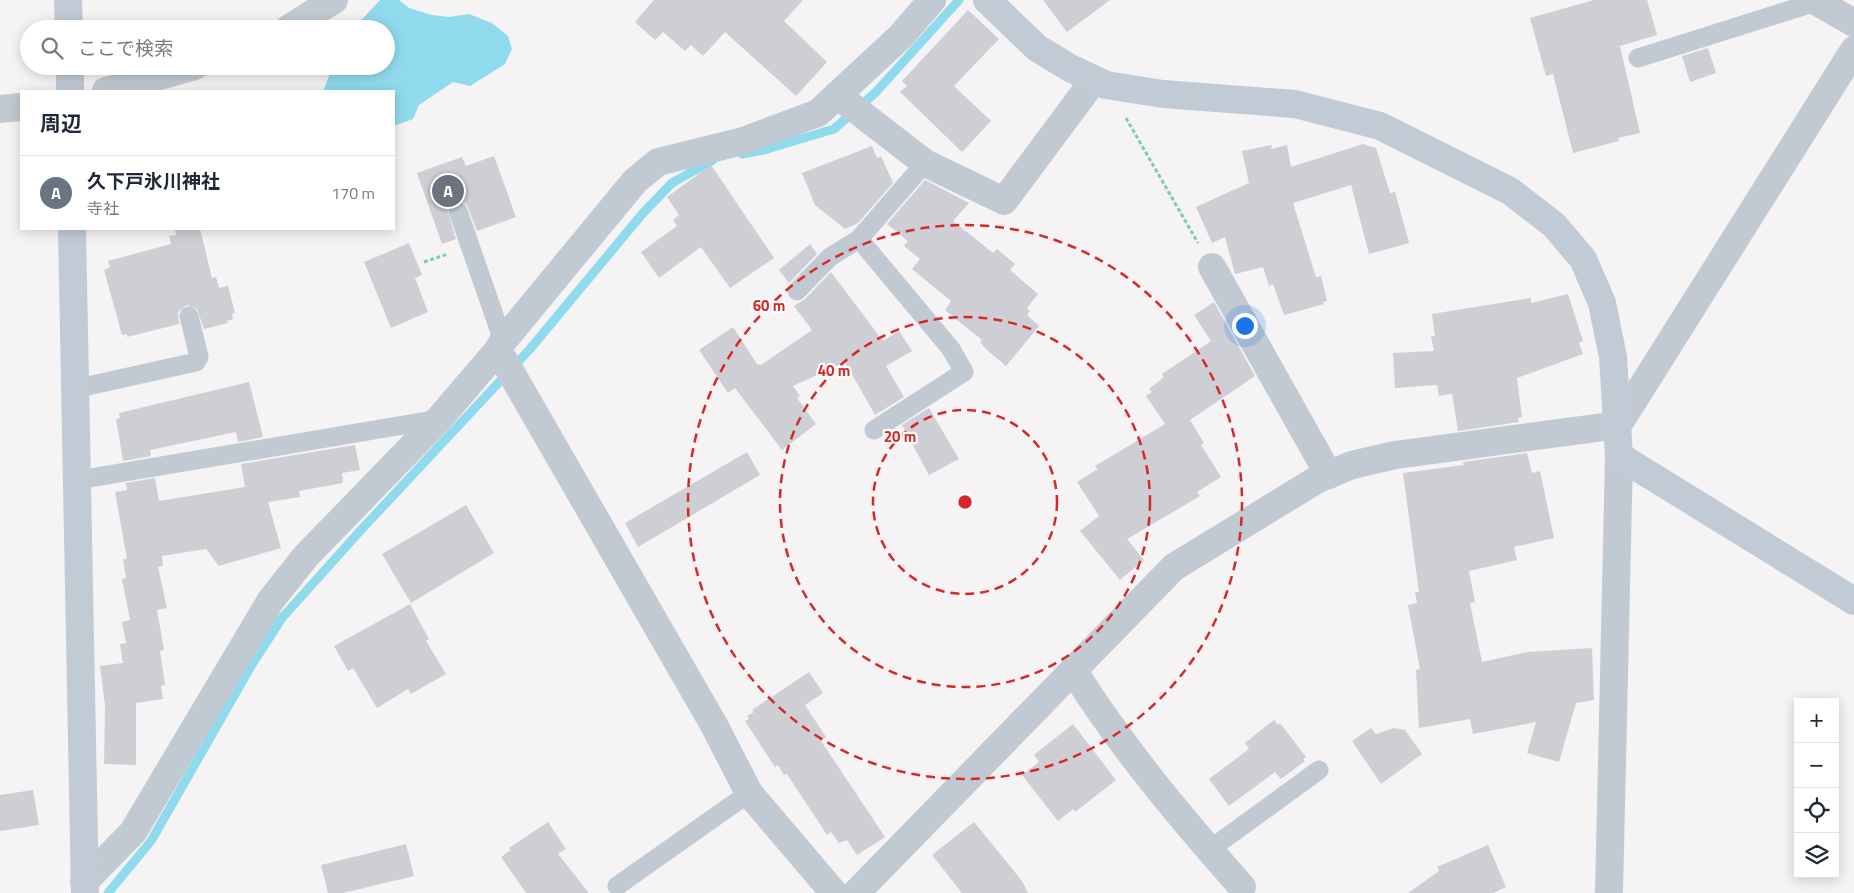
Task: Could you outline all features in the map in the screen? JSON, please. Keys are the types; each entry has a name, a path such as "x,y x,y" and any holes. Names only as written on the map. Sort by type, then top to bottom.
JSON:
{"street":[{"path":"68,0 69,20"},
{"path":"302,20 334,0"},
{"path":"82,890 133,832 271,600 306,556 439,419 635,180 658,162 743,141 818,113 900,36 932,0"},
{"path":"987,0 1037,48 1100,83 1163,94 1295,104 1380,126 1510,191 1554,225 1583,259 1602,303 1613,357 1618,425 1619,456 1609,893"},
{"path":"1815,1 1854,23"},
{"path":"1618,425 1854,50"},
{"path":"70,75 70,90"},
{"path":"110,90 163,75"},
{"path":"837,95 925,163 1004,201 1100,83"},
{"path":"0,109 20,107"},
{"path":"72,230 74,389 78,480 77,564 82,890"},
{"path":"1212,267 1328,475"},
{"path":"500,346 714,725 749,793 834,893"},
{"path":"856,893 1174,567 1328,475 1352,465 1395,455 1618,425"},
{"path":"1619,456 1854,601"},
{"path":"1073,670 1092,700 1138,763 1209,850 1242,886"}],"lane":[{"path":"1638,58 1815,1"},
{"path":"797,291 830,257 859,239 925,163"},
{"path":"458,211 500,346"},
{"path":"859,239 951,349 964,372 874,430"},
{"path":"74,389 196,362 199,357 189,316"},
{"path":"78,480 439,419"},
{"path":"1209,850 1319,770"},
{"path":"617,886 749,793"}],"path":[{"path":"1100,83 1212,267"}],"water":[{"path":"380,0 399,0 409,8 432,15 449,17 469,14 492,23 508,36 512,49 505,64 470,86 453,82 419,105 413,119 395,126 395,90 323,90 329,75 395,75 395,20 361,20"}],"building":[{"path":"654,0 803,0 784,21 827,62 796,96 725,32 703,56 691,45 685,51 663,32 655,40 635,22"},
{"path":"1043,0 1110,0 1067,32"},
{"path":"1594,0 1647,0 1657,35 1620,46 1640,133 1618,138 1619,141 1573,153 1553,74 1546,76 1530,18"},
{"path":"968,10 999,39 954,86 991,121 962,152 900,92 907,86 902,81"},
{"path":"1708,48 1716,73 1690,82 1682,56"},
{"path":"1363,144 1376,148 1390,193 1395,192 1409,243 1369,254 1351,185 1293,203 1316,277 1321,276 1327,301 1323,302 1324,304 1284,315 1273,284 1269,286 1263,267 1235,274 1225,237 1212,243 1196,207 1249,183 1242,151 1272,145 1271,149 1287,145 1291,167"},
{"path":"872,146 877,158 881,156 893,183 858,223 845,229 815,205 802,173"},
{"path":"494,156 516,217 477,231 466,203 454,201 447,209 456,239 442,244 417,173 462,157 466,166"},
{"path":"711,165 774,258 730,288 701,247 659,278 641,252 677,226 673,220 679,215 667,197"},
{"path":"925,180 969,203 953,221 993,253 997,249 1015,264 1010,270 1038,294 1027,308 1030,311 1027,315 1039,326 1006,366 987,350 980,342 982,340 945,310 951,301 912,269 920,259 904,246 908,241 887,224"},
{"path":"175,230 200,230 212,278 216,277 219,288 228,286 235,313 232,314 233,319 227,321 228,323 204,329 197,309 187,305 178,312 179,324 127,337 127,334 122,335 104,270 110,267 108,261 171,244 169,236 176,235"},
{"path":"409,243 422,275 415,278 428,312 391,328 364,262"},
{"path":"810,244 817,254 789,283 779,270"},
{"path":"831,272 883,341 899,331 912,351 886,366 904,397 875,415 845,362 793,386 800,396 797,398 816,424 782,450 735,388 728,393 699,350 733,327 757,364 761,365 812,330 794,306 805,299"},
{"path":"1568,294 1583,341 1579,343 1583,354 1517,378 1522,417 1518,418 1519,422 1458,431 1452,394 1439,396 1437,385 1395,388 1393,353 1434,351 1431,336 1435,336 1432,314 1531,298 1531,303"},
{"path":"1214,302 1255,376 1190,420 1204,443 1201,445 1221,477 1197,492 1200,496 1127,539 1144,560 1120,580 1080,531 1099,516 1077,482 1098,469 1095,466 1165,424 1146,396 1152,392 1149,389 1164,377 1162,374 1211,341 1194,315"},
{"path":"249,382 263,437 238,442 236,432 150,450 151,456 123,461 116,419 120,418 119,413"},
{"path":"929,408 959,459 929,475 902,425"},
{"path":"355,445 360,470 342,473 343,483 299,491 300,497 268,502 281,548 219,566 206,549 162,556 163,566 158,567 167,608 157,610 164,650 160,651 165,685 161,686 163,699 136,703 136,765 104,764 105,705 100,666 123,663 120,644 126,643 122,622 130,620 122,579 126,578 123,559 127,559 115,492 127,490 126,483 155,478 159,501 245,487 241,464"},
{"path":"747,452 760,475 638,547 625,523"},
{"path":"1527,453 1532,473 1540,471 1554,538 1514,547 1517,560 1469,571 1475,602 1470,603 1482,662 1527,652 1592,648 1594,700 1576,703 1559,762 1527,753 1536,722 1473,734 1470,719 1419,728 1416,670 1420,669 1408,605 1417,603 1415,592 1419,592 1403,473 1464,465 1463,462"},
{"path":"466,505 494,553 411,603 382,554"},
{"path":"410,604 429,639 426,641 446,674 411,694 408,689 377,708 353,668 348,671 334,646"},
{"path":"809,672 823,693 805,705 826,737 821,741 885,837 857,855 847,840 839,843 831,832 827,835 787,774 784,775 778,765 775,767 745,721 749,719 747,716 754,712 752,710"},
{"path":"1274,720 1278,725 1280,723 1306,757 1303,759 1305,761 1281,779 1275,772 1229,806 1209,779 1249,749 1245,743"},
{"path":"1073,724 1116,780 1075,812 1073,809 1058,821 1022,775 1039,762 1034,755"},
{"path":"1371,728 1376,734 1394,728 1405,730 1422,754 1381,784 1352,741"},
{"path":"33,790 39,825 0,831 0,795"},
{"path":"548,822 566,849 558,854 589,893 526,893 501,857 511,850 509,848"},
{"path":"974,822 1022,881 1028,893 962,893 932,855"},
{"path":"406,844 414,876 343,893 328,893 321,865"},
{"path":"1488,845 1506,887 1493,893 1408,893 1439,871 1437,867"}],"waterway":[{"path":"742,154 764,150 834,129 876,92 959,0"},
{"path":"108,893 151,841 251,666 282,618 360,531 530,349 643,213 672,183 713,160"}],"place":[{"name":"久下戸氷川神社","path":"448,191"}]}
